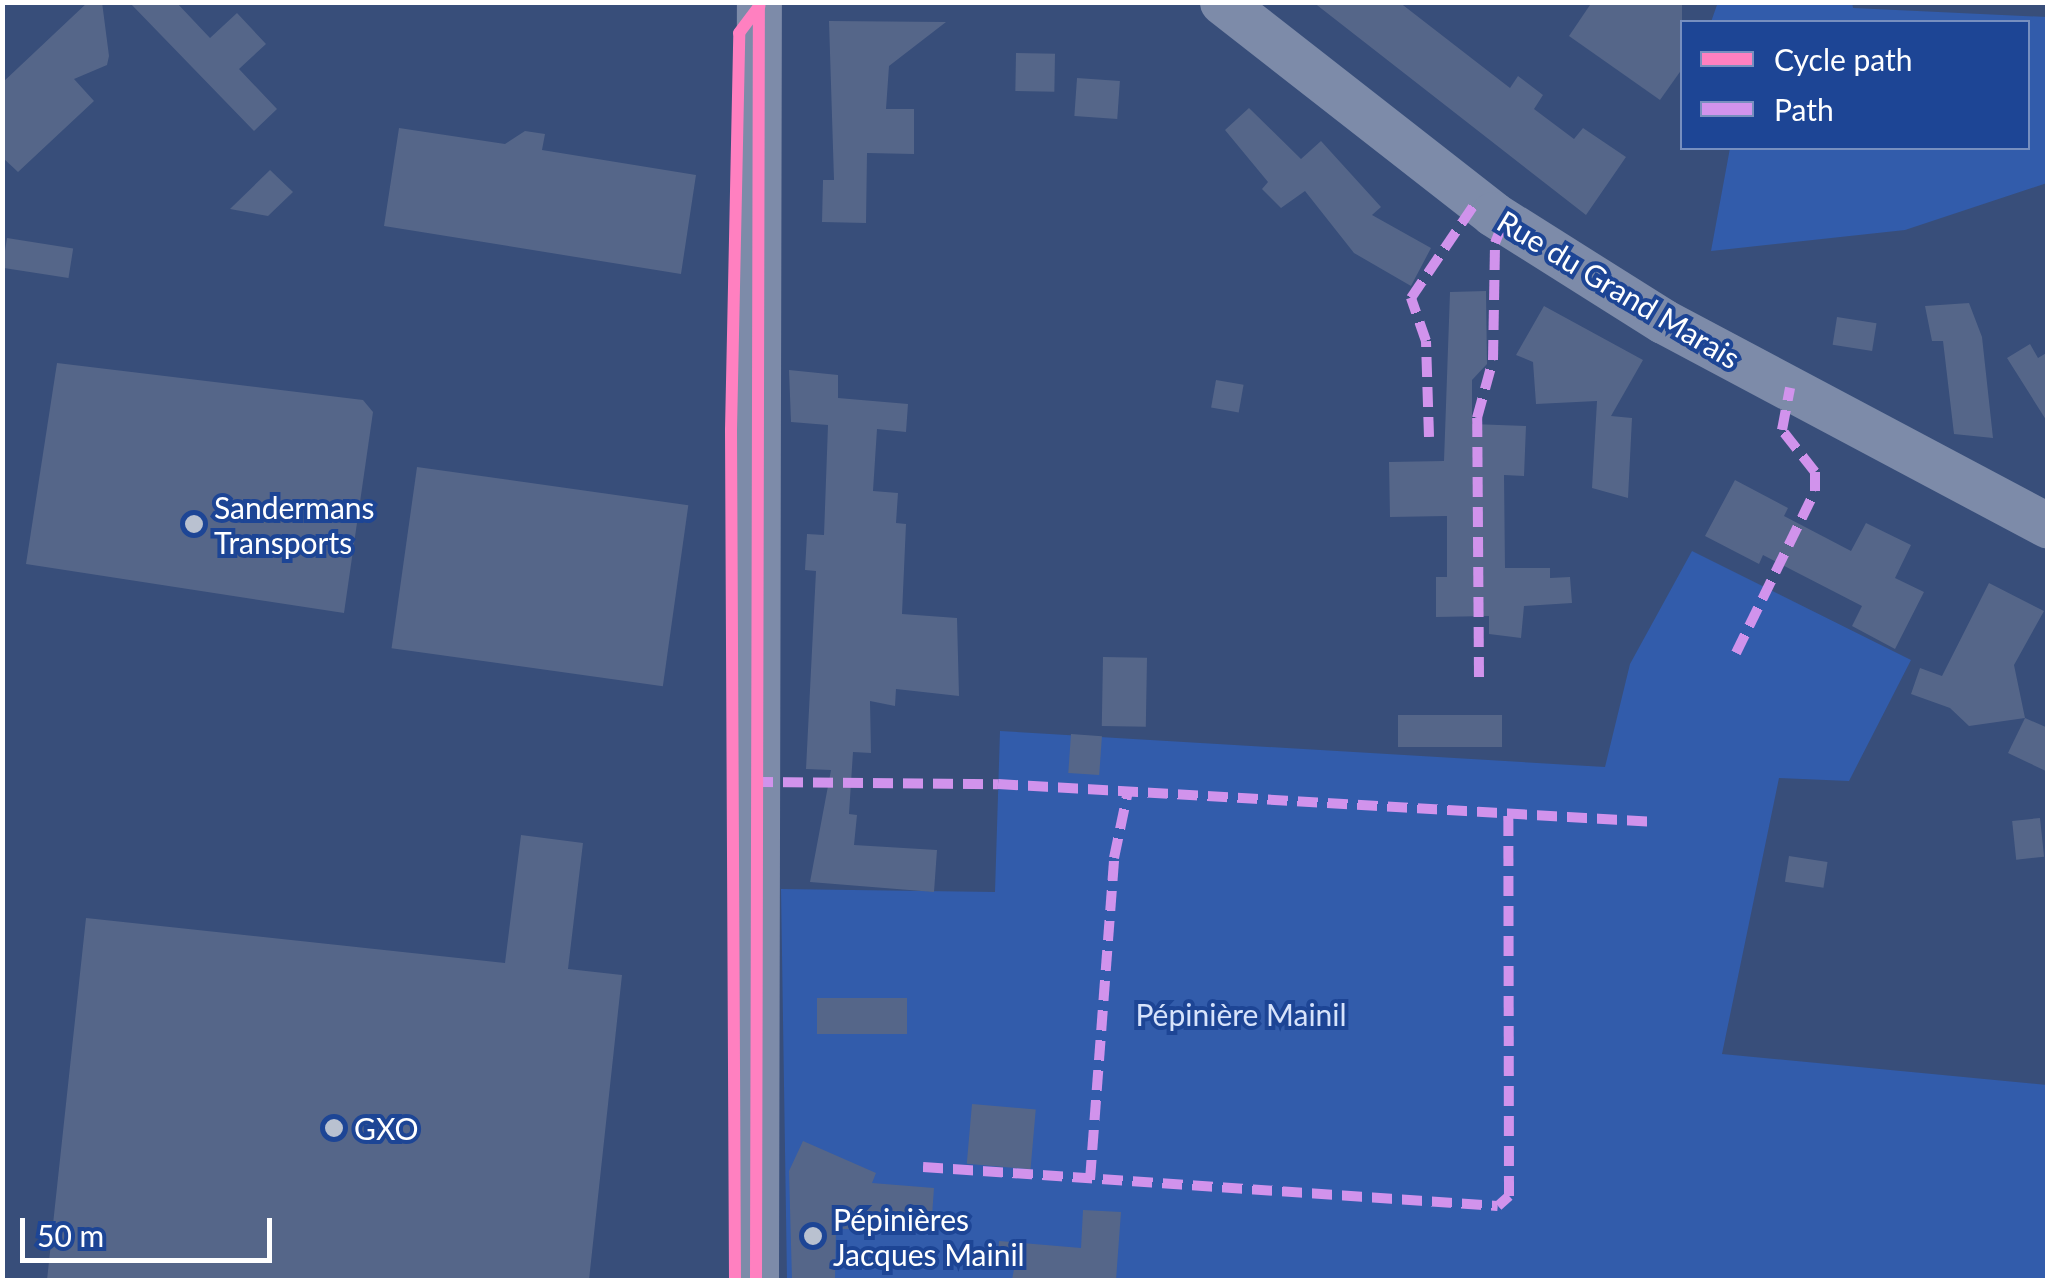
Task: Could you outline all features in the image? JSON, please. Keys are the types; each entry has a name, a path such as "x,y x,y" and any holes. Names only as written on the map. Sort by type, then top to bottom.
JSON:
{"main road":[{"path":"756,1280 758,2"},
{"name":"Rue du Grand Marais","path":"1222,2 1492,214 1663,321 2048,526"}],"green space":[{"path":"1718,2 1852,2 1853,8 2047,17 2047,183 1905,230 1711,251 1730,150 2030,150 2030,20 1712,20"},
{"name":"Pépinière Mainil","path":"1692,551 1911,660 1849,781 1779,778 1722,1054 2047,1085 2047,1280 787,1280 781,889 995,892 1000,731 1605,767 1630,664"}],"building":[{"path":"88,2 102,2 109,56 107,65 74,79 94,101 18,172 2,157 2,83"},
{"path":"129,2 176,2 210,38 237,13 266,44 239,69 277,109 254,131"},
{"path":"1313,2 1399,2 1510,88 1518,76 1543,95 1534,109 1574,139 1583,128 1626,157 1586,215"},
{"path":"1592,2 1682,2 1680,72 1660,100 1569,36"},
{"path":"829,21 946,22 889,66 886,109 914,109 914,154 867,153 866,223 822,222 823,180 834,180"},
{"path":"1016,53 1055,54 1054,92 1015,91"},
{"path":"1077,78 1120,81 1117,119 1074,116"},
{"path":"1249,108 1301,159 1321,141 1381,207 1372,215 1431,248 1411,286 1354,253 1305,191 1281,208 1262,189 1268,182 1225,130"},
{"path":"399,128 505,144 525,131 545,134 542,150 696,175 681,274 384,226"},
{"path":"270,170 293,192 268,216 230,209"},
{"path":"7,238 73,248 68,278 2,268"},
{"path":"1486,291 1487,364 1472,380 1472,424 1526,426 1524,476 1504,475 1505,568 1550,568 1550,578 1570,577 1572,603 1524,606 1521,638 1489,634 1489,616 1436,617 1436,577 1447,577 1447,516 1390,517 1389,462 1444,461 1450,292"},
{"path":"1969,303 1982,337 1993,438 1954,434 1943,341 1932,341 1925,306"},
{"path":"1544,306 1643,360 1611,416 1632,418 1628,498 1592,488 1597,401 1536,404 1533,362 1516,355"},
{"path":"1837,317 1877,323 1872,351 1833,345"},
{"path":"2030,344 2038,358 2048,352 2048,423 2007,358"},
{"name":"Sandermans Transports","path":"57,363 363,400 373,412 344,613 26,564"},
{"path":"789,370 838,375 838,398 908,404 906,432 877,429 873,491 898,493 896,523 906,524 902,614 957,618 959,696 896,689 895,706 870,701 871,753 853,752 849,814 857,815 854,845 937,850 934,892 810,882 831,770 806,769 816,571 805,570 807,534 824,535 828,425 791,422"},
{"path":"1216,380 1244,385 1239,412 1211,408"},
{"path":"417,467 688,505 663,686 392,648"},
{"path":"1735,480 1788,508 1784,516 1851,551 1866,523 1911,545 1895,578 1924,592 1895,649 1852,626 1862,606 1763,555 1759,564 1705,536"},
{"path":"1989,583 2044,611 2014,665 2025,718 1969,726 1950,708 1911,694 1920,668 1942,676"},
{"path":"1103,657 1147,658 1146,727 1102,726"},
{"path":"1398,715 1502,715 1502,747 1398,747"},
{"path":"2025,718 2048,728 2048,772 2008,753"},
{"path":"1071,734 1102,736 1099,775 1068,773"},
{"path":"2040,818 2044,857 2016,860 2012,821"},
{"name":"GXO","path":"521,835 583,843 568,969 622,975 589,1280 47,1280 86,918 505,963"},
{"path":"1789,856 1828,862 1823,888 1785,882"},
{"path":"817,998 907,998 907,1034 817,1034"},
{"path":"972,1104 1036,1110 1031,1169 967,1164"},
{"path":"803,1141 876,1173 872,1183 934,1188 931,1230 836,1229 835,1280 792,1280 789,1171"},
{"path":"1083,1210 1121,1212 1116,1280 1012,1280 1014,1269 997,1268 999,1241 1081,1248"}],"marked path":[{"path":"1429,437 1426,341 1411,298 1476,202"},
{"path":"1479,677 1477,418 1493,360 1495,243 1504,221"},
{"path":"1736,653 1815,491 1815,472 1782,430 1790,388"},
{"path":"753,782 998,784 1656,822"},
{"path":"1090,1180 1114,858 1128,791"},
{"path":"923,1167 1498,1206 1509,1196 1508,814"}],"cycle path":[{"path":"756,1280 759,2"},
{"path":"735,1280 731,430 739,33 759,6"}],"place":[{"name":"Sandermans Transports","path":"194,524"},
{"name":"GXO","path":"334,1128"},
{"name":"Pépinières Jacques Mainil","path":"813,1236"}]}
